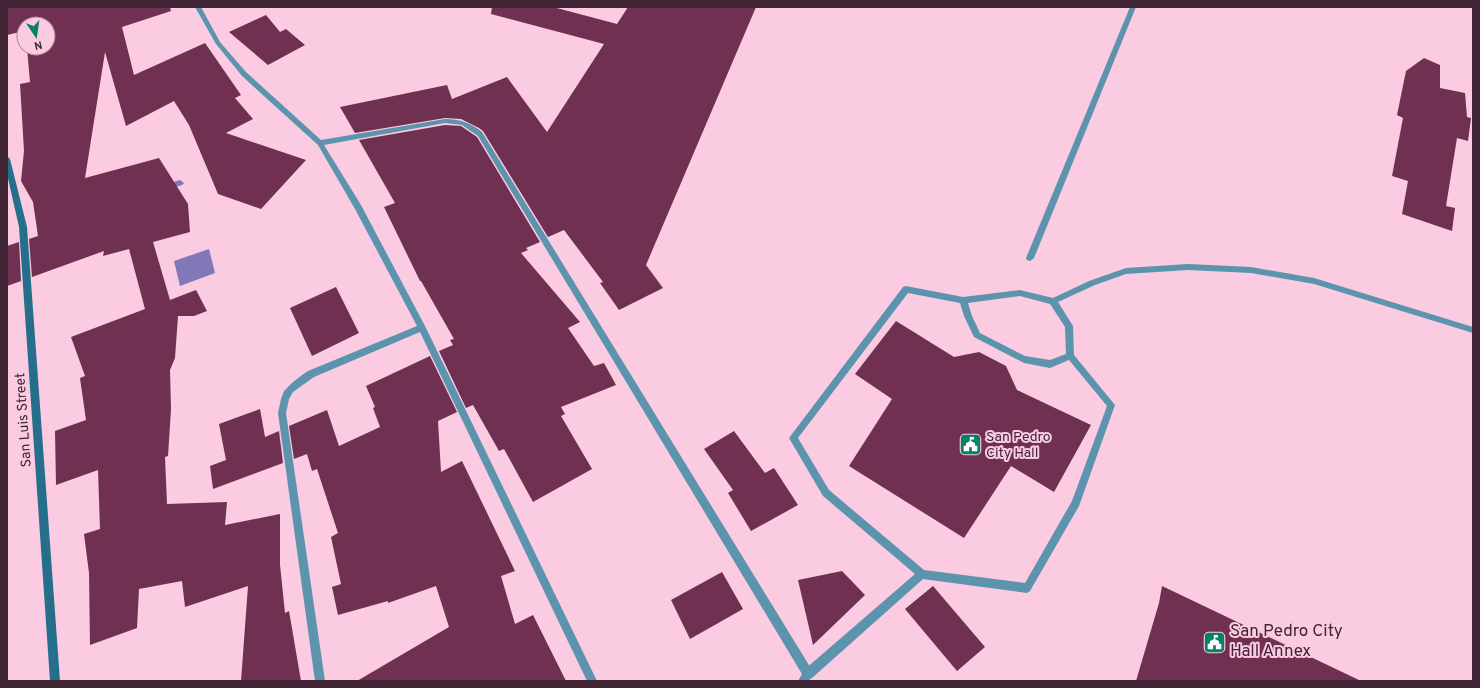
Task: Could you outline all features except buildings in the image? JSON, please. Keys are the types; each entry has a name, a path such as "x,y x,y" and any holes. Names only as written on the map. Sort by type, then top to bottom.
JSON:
{"street":[{"path":"198,7 218,43 244,74 320,143 358,207 422,328 592,681"},
{"path":"1030,258 1133,7"},
{"path":"320,143 445,121 465,123 473,127 480,134 805,678 884,606 922,574"},
{"name":"San Luis Street","path":"7,158 23,227 55,681"},
{"path":"1053,301 1069,326 1070,356 1111,405 1076,503 1027,588 922,574 826,493 793,438 906,289 963,300 1020,293 1053,301 1092,282 1126,271 1188,267 1251,270 1314,281 1473,330"},
{"path":"963,300 968,316 977,335 990,342 1024,359 1050,364 1070,356"},
{"path":"320,681 282,413 283,402 287,393 297,383 311,374 422,328"}],"shaded area":[{"path":"209,249 215,273 180,286 174,261"}],"waterway":[{"path":"166,187 180,183"}],"place":[{"name":"San Pedro City Hall","path":"971,445"},
{"name":"San Pedro City Hall Annex","path":"1214,642"}]}
